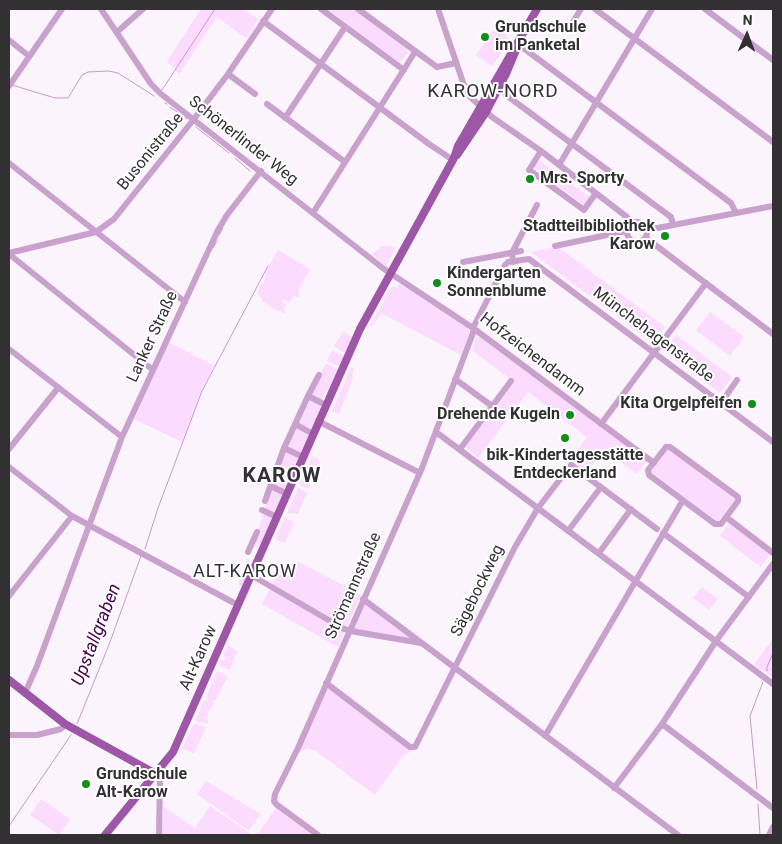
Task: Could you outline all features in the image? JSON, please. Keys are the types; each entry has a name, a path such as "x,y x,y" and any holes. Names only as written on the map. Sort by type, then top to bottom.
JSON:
{"main road":[{"name":"Alt-Karow","path":"105,835 174,750 360,329 453,159 458,146 483,110 510,65 517,46 537,9"},
{"path":"9,680 65,724 156,774"}],"street":[{"path":"9,86 62,9"},
{"name":"Schönerlinder Weg","path":"101,9 156,90 390,274"},
{"path":"117,32 143,9"},
{"name":"Busonistraße","path":"9,253 96,232 114,219 228,74 272,9"},
{"path":"321,9 404,70"},
{"path":"358,9 438,67 456,62"},
{"path":"438,9 467,94 483,110 541,151 627,217 631,223"},
{"path":"571,25 581,9"},
{"path":"595,9 773,142"},
{"path":"559,165 652,9"},
{"path":"705,9 773,60"},
{"path":"263,21 453,159"},
{"path":"286,118 345,27"},
{"path":"9,40 29,56"},
{"path":"517,46 526,50 731,203 736,213"},
{"path":"313,213 415,52"},
{"path":"228,74 255,94"},
{"path":"506,95 671,217 673,224"},
{"path":"267,104 345,162"},
{"path":"541,151 529,170 584,210 596,193"},
{"path":"9,163 185,302"},
{"name":"Lanker Straße","path":"25,693 29,688 122,437 222,223 261,172"},
{"path":"513,262 512,253 537,206"},
{"path":"647,230 773,206"},
{"path":"555,246 626,231 631,223 638,221 647,230 646,238"},
{"path":"626,231 629,238 635,242 646,238"},
{"path":"646,238 773,334"},
{"path":"463,262 522,251"},
{"path":"9,253 153,370"},
{"name":"Münchehagenstraße","path":"513,262 529,259 773,442"},
{"name":"Strömannstraße","path":"318,835 280,808 274,801 275,794 298,748 420,473 473,333 473,328 505,265 513,262"},
{"name":"Hofzeichendamm","path":"390,274 426,295 473,328 654,463"},
{"path":"601,424 706,283"},
{"path":"9,349 122,437"},
{"path":"265,500 284,448 319,375"},
{"path":"455,379 492,406"},
{"path":"460,450 511,380"},
{"path":"721,403 737,380"},
{"path":"9,449 58,388"},
{"path":"308,396 326,405"},
{"path":"318,422 420,473"},
{"path":"295,424 313,434"},
{"path":"436,432 773,684"},
{"path":"666,447 670,447 738,498 738,501 721,524 716,524 649,475 648,470 654,463 666,447"},
{"path":"284,448 303,457"},
{"name":"Sägebockweg","path":"326,683 410,747 413,747 417,744 515,547 538,508 571,465 601,487"},
{"path":"9,466 72,516 238,605"},
{"path":"270,486 287,494"},
{"path":"568,531 601,487 749,597"},
{"path":"545,736 636,581 660,531 683,500"},
{"path":"599,553 631,509"},
{"path":"262,510 277,517"},
{"path":"9,596 72,516"},
{"path":"726,517 773,553"},
{"path":"257,532 249,549 262,550"},
{"path":"614,788 662,724 716,641 773,564"},
{"path":"251,575 349,631 422,643"},
{"path":"363,599 678,835"},
{"path":"9,735 36,735 61,729 65,724"},
{"path":"662,724 773,808"},
{"path":"156,774 160,780 159,835"},
{"path":"769,835 773,827"}],"shaded area":[{"path":"201,9 243,9 258,19 246,38 217,17 179,74 167,61"},
{"path":"327,9 354,9 407,49 408,52 399,62"},
{"path":"508,26 511,33 505,36 511,40 492,66 476,55 494,29 502,34 503,29"},
{"path":"539,160 554,171 548,178 534,167"},
{"path":"562,177 591,198 585,206 557,185"},
{"path":"382,246 396,248 386,266 372,254"},
{"path":"558,247 665,327 653,343 531,252"},
{"path":"278,250 310,269 299,289 299,297 293,296 290,303 283,299 282,301 286,305 284,309 286,313 277,311 262,301 262,298 258,295 259,288 264,282 266,271"},
{"path":"400,283 468,327 470,333 461,355 381,313 372,327 370,325 392,286 397,288"},
{"path":"710,312 744,337 730,356 696,330"},
{"path":"344,331 352,339 344,353 334,346"},
{"path":"676,335 732,377 720,393 663,351"},
{"path":"480,337 647,461 637,474 604,449 586,473 570,461 587,437 528,392 478,458 465,447 514,382 472,350 476,338"},
{"path":"169,342 214,366 202,390 182,442 134,419"},
{"path":"332,351 344,357 338,366 327,360"},
{"path":"327,364 338,370 329,391 326,390 321,401 310,394"},
{"path":"351,367 354,369 353,377 339,414 332,412"},
{"path":"310,399 322,406 312,430 298,424"},
{"path":"294,427 306,431 309,436 301,453 287,448"},
{"path":"668,449 735,499 718,522 651,472"},
{"path":"287,451 298,456 299,459 286,488 283,490 274,485 284,452"},
{"path":"312,456 320,461 312,480 310,480 309,488 306,488 300,485 300,483"},
{"path":"298,488 307,492 298,514 287,513"},
{"path":"271,489 281,493 282,496 273,513 265,510"},
{"path":"264,512 272,518 258,547 254,545"},
{"path":"285,517 294,523 285,543 275,539"},
{"path":"729,523 770,554 761,567 720,536"},
{"path":"247,559 252,564 241,586 238,584"},
{"path":"297,561 361,595 347,626 344,627 272,585 279,571 287,573 291,565 294,566"},
{"path":"702,587 718,599 709,610 693,598"},
{"path":"270,588 344,631 338,647 262,604"},
{"path":"365,603 414,640 353,629"},
{"path":"773,639 773,676 772,677 754,664"},
{"path":"228,644 239,652 235,656 230,670 219,666 221,660 224,661 226,658 223,657"},
{"path":"217,671 228,676 215,701 213,700 212,702 214,703 205,718 209,720 207,724 195,721 204,700 207,701 208,698 206,697"},
{"path":"328,689 403,745 414,751 404,754 375,795 316,751 307,748 300,753 298,751 325,690"},
{"path":"194,723 206,727 194,754 182,748"},
{"path":"206,781 260,814 249,831 197,794"},
{"path":"41,799 70,819 59,835 30,815"},
{"path":"163,806 195,828 210,806 252,835 162,835"},
{"path":"276,808 313,835 257,835"}],"waterway":[{"path":"162,90 215,9"},
{"path":"12,85 55,98 68,98 82,75 88,72 109,71 118,73 154,96"},
{"path":"170,107 187,119"},
{"path":"196,127 229,153"},
{"path":"235,158 250,171"},
{"path":"219,235 223,228"},
{"path":"213,248 217,241"},
{"path":"145,549 158,508 202,391 268,266"},
{"name":"Upstallgraben","path":"77,724 110,642 141,556"},
{"path":"767,671 773,653"},
{"path":"757,789 750,716 763,682"},
{"name":"Upstallgraben","path":"9,826 71,735"},
{"path":"758,804 760,835"}],"place":[{"name":"Grundschule im Panketal","path":"485,37"},
{"name":"Mrs. Sporty","path":"530,179"},
{"name":"Stadtteilbibliothek Karow","path":"665,236"},
{"name":"Kindergarten Sonnenblume","path":"437,283"},
{"name":"Kita Orgelpfeifen","path":"752,404"},
{"name":"Drehende Kugeln","path":"570,415"},
{"name":"bik-Kindertagesstätte Entdeckerland","path":"565,438"},
{"name":"Grundschule Alt-Karow","path":"86,784"}],"district":[{"name":"KAROW-NORD","path":"493,92"},
{"name":"KAROW","path":"282,477"},
{"name":"ALT-KAROW","path":"245,572"}]}
